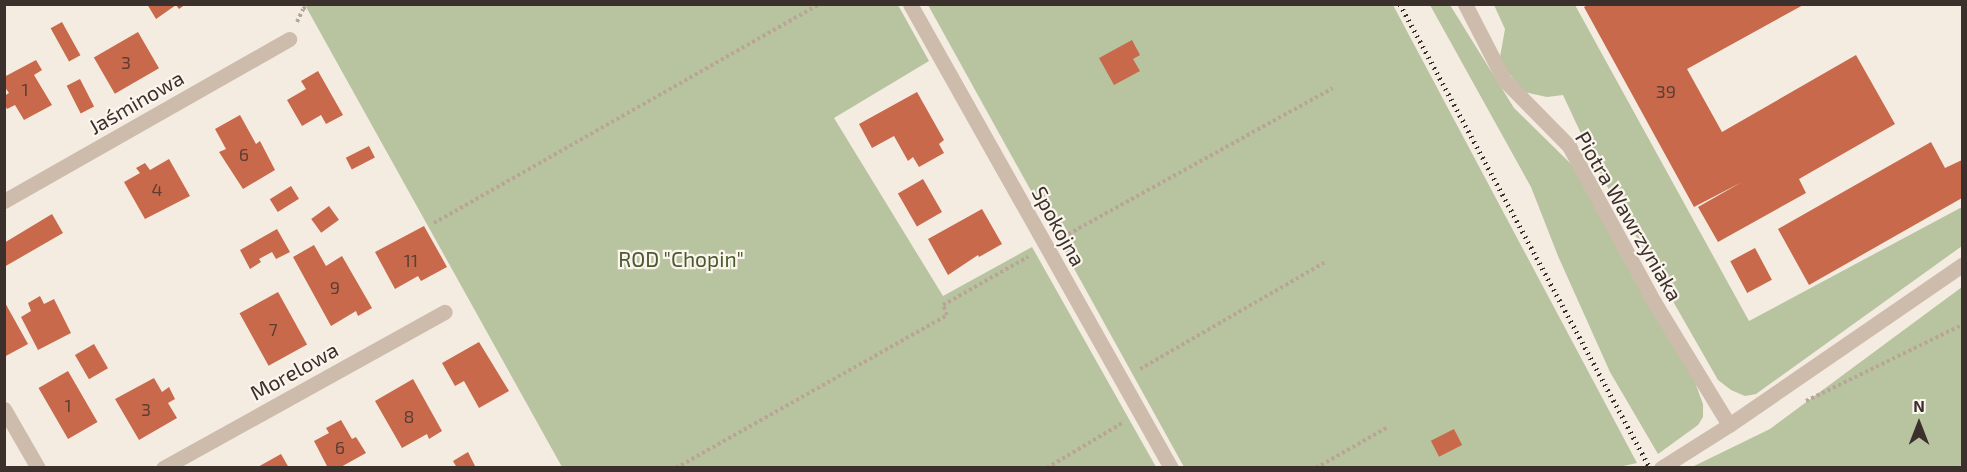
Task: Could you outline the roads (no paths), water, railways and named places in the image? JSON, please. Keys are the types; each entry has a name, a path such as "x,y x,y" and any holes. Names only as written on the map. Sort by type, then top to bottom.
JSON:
{"street":[{"name":"Spokojna","path":"910,4 1171,468"},
{"name":"Piotra Wawrzyniaka","path":"1465,4 1504,80 1569,146 1653,302 1729,425"},
{"name":"Jaśminowa","path":"4,201 289,39"},
{"path":"1661,468 1729,425 1962,265"},
{"name":"Morelowa","path":"163,468 445,312"},
{"path":"4,409 38,468"}],"railway":[{"path":"1400,4 1650,468"}],"park label":[{"name":"ROD \"Chopin\"","path":"681,259"}]}
